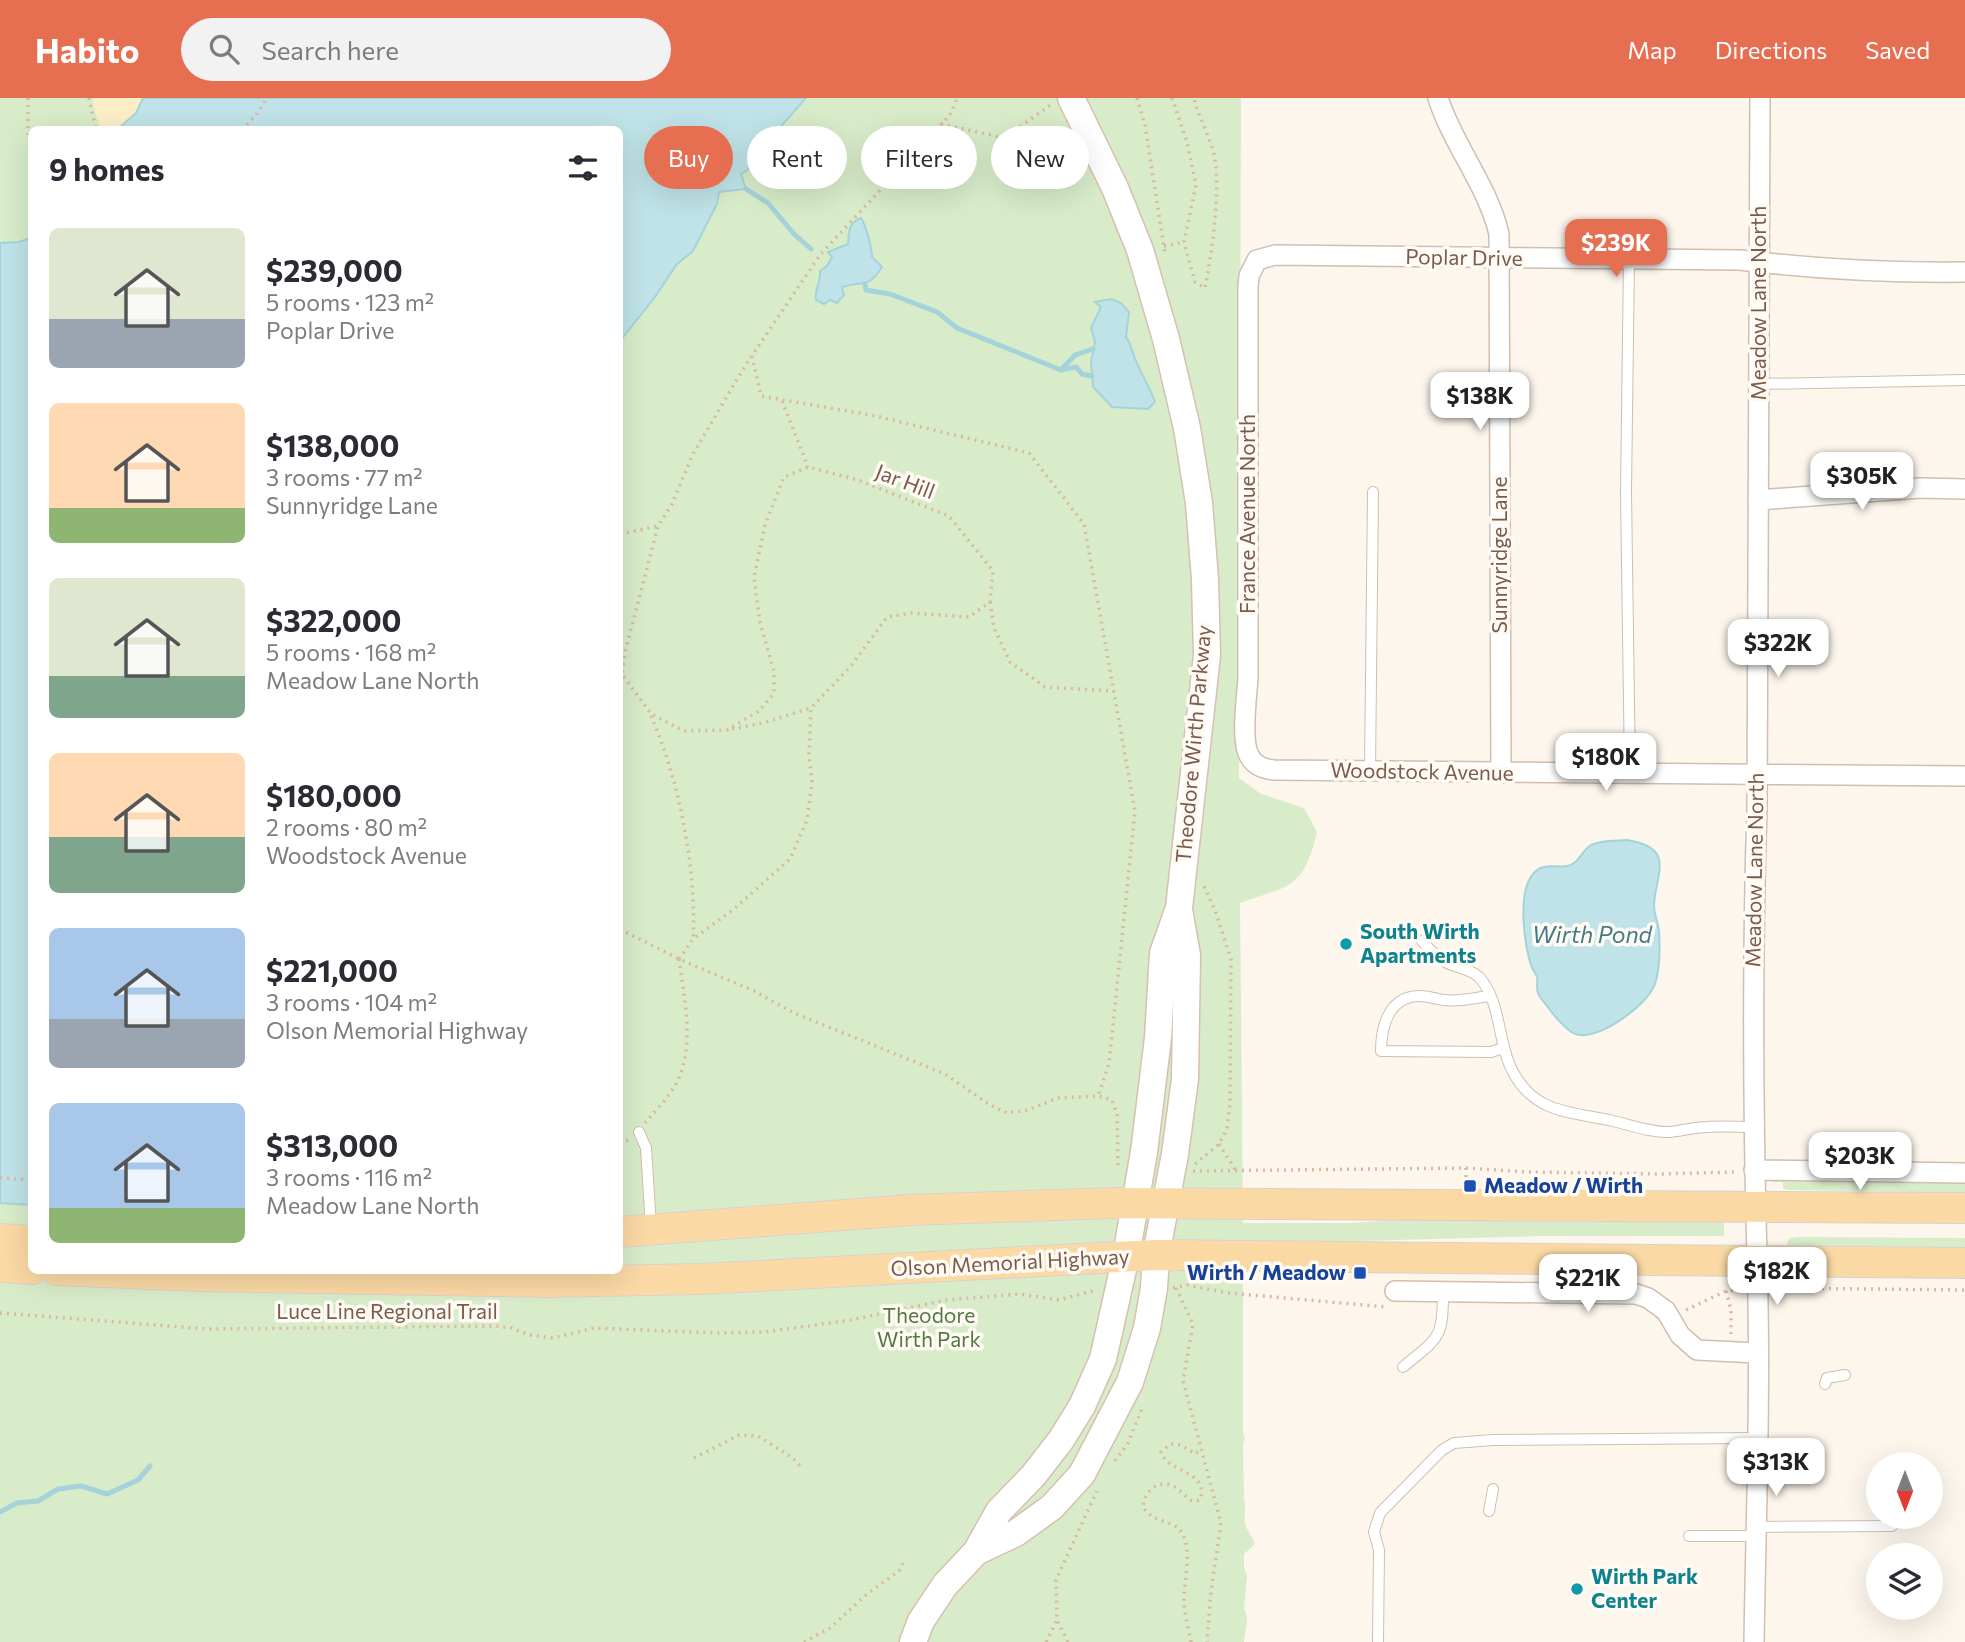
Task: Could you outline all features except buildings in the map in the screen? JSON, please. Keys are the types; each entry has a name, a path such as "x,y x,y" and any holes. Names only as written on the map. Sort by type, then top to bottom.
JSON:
{"main road":[{"path":"623,1232 909,1210 1135,1203 1965,1208"},
{"path":"0,1239 28,1241"},
{"name":"Olson Memorial Highway","path":"151,1274 561,1282 701,1279 1169,1255 1757,1274 1965,1263"},
{"path":"0,1267 28,1269"}],"street":[{"name":"Theodore Wirth Parkway","path":"913,1642 921,1621 945,1585 976,1552 999,1511 1033,1476 1061,1440 1082,1406 1103,1359 1126,1256 1144,1152 1158,1038 1163,953 1179,908 1207,655 1199,503 1167,338 1140,250 1115,188 1071,98"},
{"name":"Sunnyridge Lane","path":"1438,98 1448,127 1496,220 1499,258 1501,773"},
{"name":"Meadow Lane North","path":"1754,1642 1757,1274 1753,1021 1757,774 1760,98"},
{"name":"Poplar Drive","path":"1257,260 1275,255 1740,260 1912,273 1965,272"},
{"name":"France Avenue North","path":"1257,260 1249,276 1248,288 1246,737 1247,752 1251,761 1258,765"},
{"path":"1758,500 1920,488 1965,489"},
{"name":"Woodstock Avenue","path":"1258,765 1274,771 1965,776"},
{"name":"Theodore Wirth Parkway","path":"976,1552 1016,1533 1052,1507 1082,1474 1130,1382 1147,1328 1154,1288 1169,1255 1176,1203 1175,1154 1185,1079 1187,955 1179,908"},
{"path":"1754,1170 1965,1173"},
{"path":"1395,1291 1636,1294 1659,1304 1672,1319 1680,1335 1697,1350 1757,1353"}],"lane":[{"path":"1629,259 1626,492 1630,773"},
{"path":"1759,384 1965,380"},
{"path":"1370,771 1373,492"},
{"path":"1422,941 1443,961 1467,969 1477,976 1495,1009 1503,1048 1514,1074 1535,1097 1559,1112 1669,1132 1706,1127 1755,1127"},
{"path":"1489,996 1456,1000 1429,996 1404,999 1396,1004 1381,1031 1381,1051 1491,1052 1503,1048"},
{"path":"639,1132 646,1148 651,1229"},
{"path":"1403,1367 1433,1342 1442,1329 1443,1291"},
{"path":"1825,1384 1827,1378 1845,1375"},
{"path":"1378,1642 1379,1550 1374,1532 1376,1521 1380,1513 1442,1450 1454,1443 1493,1440 1756,1438"},
{"path":"1489,1511 1493,1489"},
{"path":"1689,1536 1866,1527"}],"path":[{"path":"28,98 28,126"},
{"path":"89,98 95,126"},
{"path":"246,126 267,98"},
{"path":"623,667 658,526 672,504 693,454 752,356 820,255 950,115 957,98"},
{"path":"941,124 1004,138 1059,98"},
{"path":"1172,98 1187,142 1196,185 1184,242 1195,282 1205,288 1216,191 1215,159 1194,98"},
{"path":"1164,246 1184,242"},
{"path":"752,356 761,396 876,416 1029,453 1084,524 1135,811 1109,1064 1098,1096"},
{"path":"727,730 759,711 774,693 774,671 760,623 754,577 765,525 785,477 808,467 782,401"},
{"name":"Jar Hill","path":"808,467 858,480 949,516 993,571 990,602 994,628 1010,662 1045,687 1114,691"},
{"path":"623,533 658,526"},
{"path":"650,714 684,731 727,730 763,723 811,708 851,666 887,617 912,613 969,617 990,602"},
{"path":"623,675 650,714 662,741 671,774 687,848 695,911 693,939"},
{"path":"623,1143 634,1138 676,1083 687,1047 680,959 693,939 734,909 790,859 807,820 812,782 809,754 811,708"},
{"path":"623,930 680,959 754,990 794,1013 945,1073 990,1105 1007,1113 1028,1110 1058,1098 1098,1096 1112,1100 1117,1114 1117,1173"},
{"path":"1219,1144 1236,1171"},
{"path":"1176,1203 1191,1171 1466,1168 1527,1172 1734,1172"},
{"path":"1466,1168 1466,1182"},
{"path":"0,1178 28,1180"},
{"path":"1169,1255 1176,1288 1193,1324 1183,1381 1221,1523 1207,1642"},
{"path":"1672,1319 1757,1274 1965,1290"},
{"name":"Luce Line Regional Trail","path":"0,1313 208,1329 496,1325 529,1335 553,1338 594,1328 764,1332 851,1320 946,1300 1018,1294 1059,1300 1102,1289"},
{"path":"1726,1291 1731,1310 1731,1334"},
{"path":"694,1458 738,1435 758,1436 793,1458 803,1469"},
{"path":"1191,1642 1184,1603 1187,1576 1183,1534 1177,1527 1157,1521 1147,1514 1143,1507 1148,1493 1153,1487 1162,1484 1171,1485 1192,1501 1200,1500 1202,1488 1198,1482 1192,1475 1166,1461 1161,1452 1171,1444 1181,1445 1195,1454 1201,1448"},
{"path":"1068,1642 1057,1620 1056,1580 1100,1486"},
{"path":"804,1642 830,1628 867,1594 899,1571 904,1561"},
{"path":"1046,1642 1057,1620"}],"green space":[{"name":"Theodore Wirth Park","path":"0,98 1241,98 1239,778 1261,794 1304,808 1317,832 1306,865 1292,883 1240,903 1243,1223 1352,1223 1458,1216 1724,1220 1724,1236 1243,1241 1244,1499 1247,1529 1255,1544 1244,1554 1247,1576 1244,1609 1247,1621 1244,1642 0,1642"},
{"path":"1771,1180 1965,1181 1965,1193 1791,1190 1783,1189 1783,1182"},
{"path":"1789,1238 1965,1238 1965,1250 1787,1245"}],"sand":[{"path":"93,98 143,98 136,113 122,126 100,126"}],"water":[{"path":"143,98 806,98 781,126 747,126 747,170 741,174 746,189 719,192 717,204 693,251 677,264 623,337 623,126 121,126 136,113"},
{"path":"861,218 872,257 882,267 865,283 842,287 844,295 837,303 830,300 824,304 816,300 816,296 820,271 832,257 828,252 848,244 851,225"},
{"path":"28,239 28,1205 0,1203 0,243"},
{"path":"1111,299 1121,303 1129,312 1126,337 1155,402 1148,409 1112,407 1093,387 1091,362 1095,342 1091,328 1101,307 1095,302"},
{"name":"Wirth Pond","path":"1627,840 1652,849 1658,855 1660,863 1654,905 1660,944 1655,984 1642,1002 1619,1021 1594,1033 1573,1033 1555,1016 1538,993 1537,977 1529,958 1525,933 1525,893 1537,870 1549,866 1571,865 1595,843"}],"waterway":[{"path":"746,189 768,203 794,234 811,249"},
{"path":"865,285 866,290 890,294 937,312 957,328 1061,370 1075,355 1093,349"},
{"path":"1061,370 1076,367 1082,374 1092,376"},
{"path":"0,1512 17,1503 38,1501 58,1489 81,1486 107,1494 138,1480 150,1466"}],"place":[{"name":"South Wirth Apartments","path":"1346,944"},
{"name":"Meadow / Wirth","path":"1470,1186"},
{"name":"Wirth / Meadow","path":"1360,1273"},
{"name":"Wirth Park Center","path":"1577,1589"}]}
